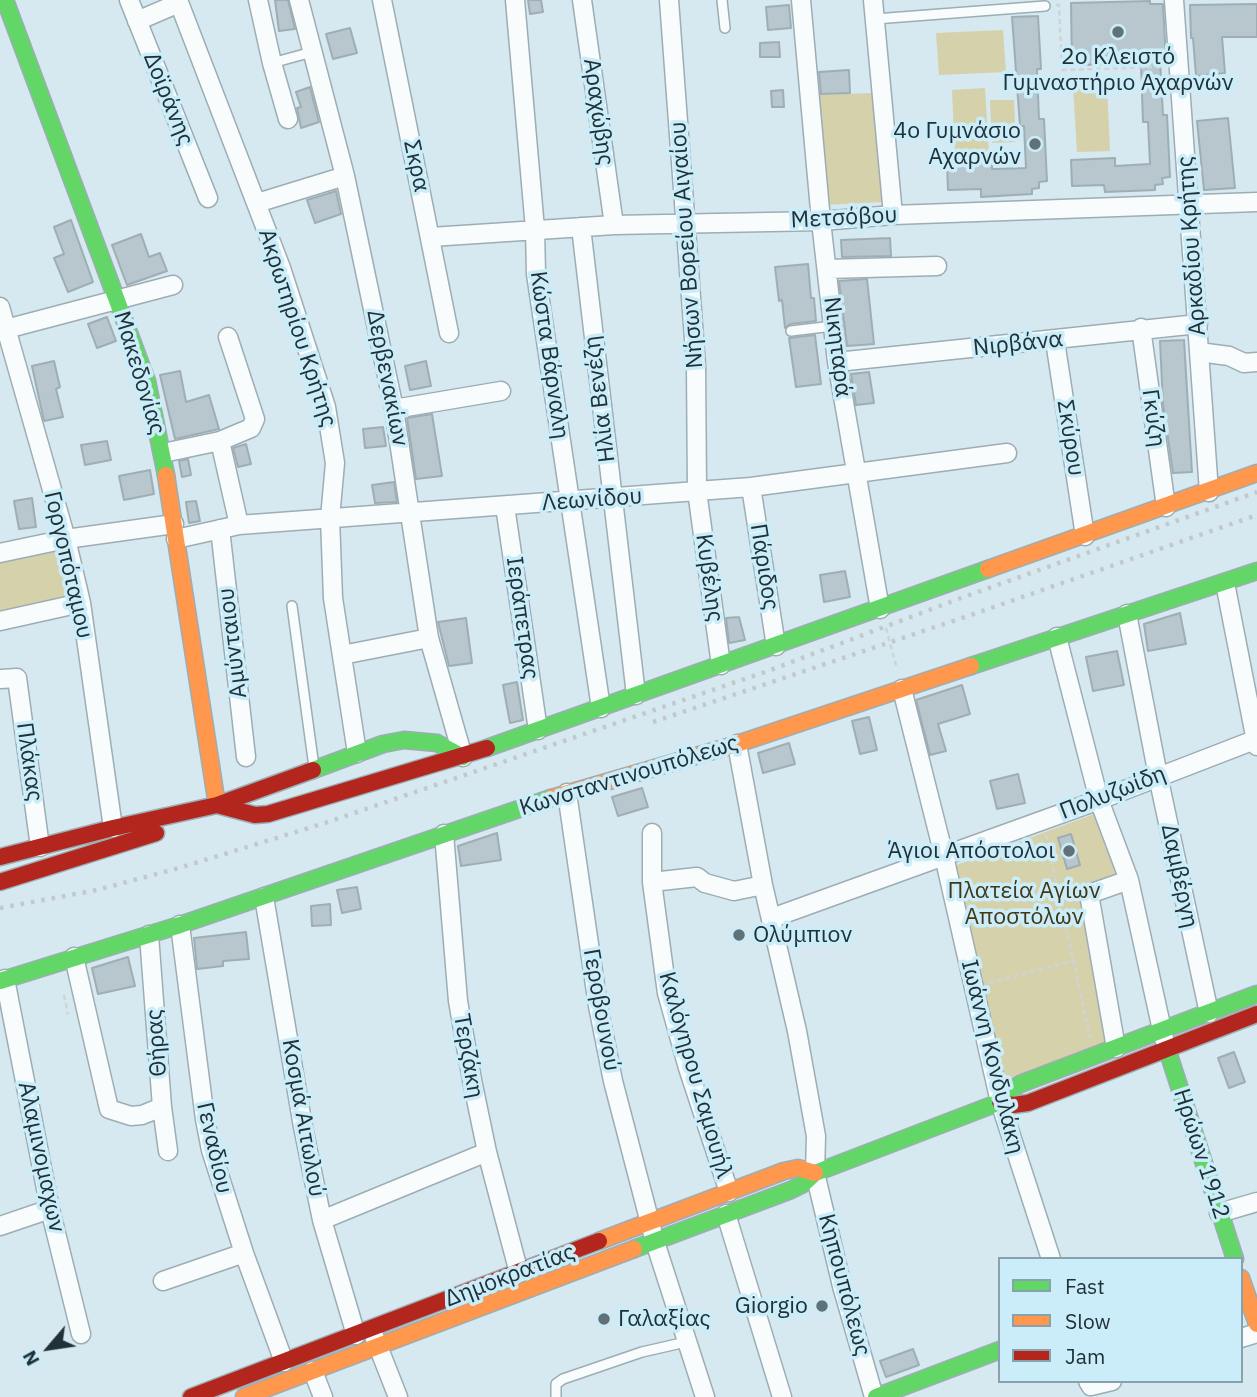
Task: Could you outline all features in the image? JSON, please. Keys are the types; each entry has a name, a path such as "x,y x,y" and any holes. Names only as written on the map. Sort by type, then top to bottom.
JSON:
{"street":[{"name":"Μακεδονίας","path":"5,0 147,381 163,453 217,804"},
{"name":"Δοϊράνης","path":"129,0 208,198"},
{"path":"258,0 288,119"},
{"name":"Δερβενακίων","path":"299,0 345,176 394,409 429,638 463,757"},
{"name":"Σκρα","path":"382,0 449,333"},
{"name":"Κώστα Βάρναλη","path":"515,0 535,229 536,274 601,708"},
{"name":"Αραχώβης","path":"582,0 614,225"},
{"name":"Νήσων Βορείου Αιγαίου","path":"669,0 696,365 697,491"},
{"name":"Νικηταρά","path":"801,0 837,362 880,609"},
{"path":"873,0 893,215"},
{"name":"Αρκαδίου Κρήτης","path":"1174,0 1209,492"},
{"path":"137,21 179,2"},
{"name":"Ακρωτηρίου Κρήτης","path":"179,2 257,203 304,335 326,407 335,463 330,518 333,598 357,753"},
{"path":"257,203 345,176"},
{"name":"Μετσόβου","path":"431,237 614,225 821,221 893,215 1257,202"},
{"name":"Ηλία Βενέζη","path":"581,227 636,695"},
{"path":"828,269 937,266"},
{"path":"6,330 173,285"},
{"name":"Γοργοπόταμου","path":"0,307 66,540 81,603 113,828"},
{"name":"Νιρβάνα","path":"837,362 1198,324"},
{"name":"Γκύζη","path":"1141,328 1166,507"},
{"path":"163,453 220,441 251,428 255,419 228,337"},
{"name":"Σκύρου","path":"1055,341 1085,536"},
{"path":"1199,352 1229,356 1244,363 1257,362"},
{"path":"394,409 501,390"},
{"path":"220,441 239,525"},
{"name":"Λεωνίδου","path":"0,554 66,540 751,487 1007,453"},
{"path":"0,882 188,823 217,804 255,815 268,814 463,757 1257,473"},
{"name":"Πάριδος","path":"751,487 776,646"},
{"name":"Κυβέλης","path":"697,491 721,666"},
{"name":"Ιεράπετρας","path":"505,506 538,730"},
{"name":"Αμύνταιου","path":"220,529 246,757"},
{"name":"Κωνσταντινουπόλεως","path":"3,980 180,925 567,793 737,744 1257,571"},
{"path":"1225,583 1257,741"},
{"path":"0,621 81,603"},
{"name":"Δαμβέργη","path":"1127,614 1158,776 1209,1013"},
{"path":"1058,637 1099,800 1129,880 1167,1049"},
{"path":"342,655 429,638"},
{"name":"Πλάκας","path":"8,678 40,847"},
{"name":"Ιωάννη Κονδυλάκη","path":"902,689 944,856 1000,1102 1050,1257"},
{"path":"1,855 217,804 383,744 421,740 437,743 463,757"},
{"name":"Πολυζωίδη","path":"772,918 1257,741"},
{"name":"Κηπουπόλεως","path":"737,744 763,885 797,1031 816,1136 815,1173 842,1286 875,1397"},
{"path":"314,769 321,798"},
{"name":"Γεροβουνού","path":"567,793 597,1006 613,1081 650,1223"},
{"name":"Καλόγηρου Σαμουήλ","path":"652,833 652,882 662,967 673,1016 729,1192"},
{"name":"Τερζάκη","path":"444,834 458,1001 486,1152 519,1273"},
{"path":"652,882 697,877 713,886 734,891 763,885"},
{"path":"1116,1048 1089,894 1129,880"},
{"name":"Κοσμά Αιτωλού","path":"264,897 303,1127 322,1220 368,1337 398,1397"},
{"name":"Γεναδίου","path":"180,925 205,1119 221,1185 284,1362"},
{"name":"Θήρας","path":"149,935 162,1107 168,1150"},
{"path":"74,957 109,1109 131,1116 142,1115 162,1107"},
{"name":"Αλαμινομαχων","path":"3,980 50,1209 81,1334"},
{"name":"Δημοκρατίας","path":"191,1397 284,1362 368,1337 655,1241 791,1190 815,1173 1000,1102 1009,1091 1020,1084 1257,994"},
{"name":"Δημοκρατίας","path":"1000,1102 1013,1105 1028,1103 1257,1014"},
{"name":"Ηρώων 1912","path":"1167,1049 1234,1257"},
{"path":"322,1220 486,1152"},
{"name":"Δημοκρατίας","path":"244,1397 313,1371 368,1337 519,1273 784,1171 798,1168 815,1173"},
{"path":"1219,1213 1257,1202"},
{"path":"0,1226 50,1209"},
{"path":"726,1214 782,1397"},
{"path":"650,1223 705,1397"},
{"path":"163,1282 244,1253"},
{"path":"1243,1284 1257,1324"},
{"path":"875,1397 998,1351"},
{"path":"313,1371 323,1397"}],"lane":[{"path":"722,0 725,28"},
{"path":"875,19 1045,6"},
{"path":"272,63 312,52"},
{"path":"791,331 833,326"},
{"path":"292,606 314,769"},
{"path":"556,1397 556,1384 563,1379 642,1352 686,1342"}],"path":[{"path":"1045,6 1059,5 1062,70 1179,66"},
{"path":"880,609 902,689"},
{"path":"1045,832 1092,1047"},
{"path":"992,982 1073,961"}],"green space":[{"path":"1003,30 1006,72 939,75 936,33"},
{"path":"1107,85 1110,151 1077,152 1073,87"},
{"path":"985,88 989,154 955,156 952,90"},
{"path":"874,93 884,202 825,205 815,95"},
{"path":"990,100 1014,100 1016,142 992,143"},
{"path":"62,547 73,598 0,614 0,560"},
{"name":"Πλατεία Αγίων Αποστόλων","path":"1094,814 1117,877 1081,887 1108,1041 1004,1080 954,866"}],"building":[{"path":"275,0 288,0 295,29 279,31"},
{"path":"528,0 541,0 543,12 530,14"},
{"path":"1150,1 1150,4 1163,4 1166,60 1160,60 1163,115 1167,115 1170,177 1162,178 1163,184 1155,185 1155,190 1105,192 1104,185 1072,186 1071,160 1115,158 1115,166 1150,164 1148,122 1143,122 1141,64 1072,65 1071,3"},
{"path":"1257,4 1257,37 1222,37 1225,73 1196,76 1190,5"},
{"path":"789,5 791,28 768,30 766,7"},
{"name":"4ο Γυμνάσιο Αχαρνών","path":"1038,16 1041,69 1037,69 1039,119 1044,119 1047,181 1039,182 1039,188 1032,189 1032,194 981,197 981,189 948,190 947,164 992,162 992,169 1026,168 1012,17"},
{"path":"350,28 357,53 333,59 326,34"},
{"path":"779,42 780,57 760,57 760,43"},
{"path":"849,70 850,93 821,94 819,72"},
{"path":"310,87 319,122 301,128 297,108 301,107 296,92"},
{"path":"783,90 784,107 772,107 771,91"},
{"path":"1228,118 1235,188 1204,190 1197,121"},
{"path":"336,191 341,214 315,223 307,200"},
{"path":"71,220 93,282 68,292 54,258 64,254 54,227"},
{"path":"141,234 149,257 160,253 167,271 127,285 112,245"},
{"path":"890,238 891,256 842,257 841,240"},
{"path":"808,264 816,321 790,324 785,328 775,267"},
{"path":"867,279 874,344 847,346 839,281"},
{"path":"107,317 116,341 97,348 88,324"},
{"path":"815,335 821,384 796,387 789,338"},
{"path":"1184,340 1192,472 1173,473 1163,404 1160,341"},
{"path":"54,361 60,387 56,389 63,417 44,421 32,366"},
{"path":"426,361 431,386 410,390 405,366"},
{"path":"180,371 186,402 209,395 219,429 175,439 160,375"},
{"path":"869,372 874,403 856,405 851,374"},
{"path":"432,414 442,476 416,479 407,418"},
{"path":"383,427 386,446 365,448 363,429"},
{"path":"107,441 111,460 85,465 81,445"},
{"path":"246,444 251,464 238,467 233,448"},
{"path":"188,459 191,475 182,477 179,461"},
{"path":"150,470 154,494 124,500 119,476"},
{"path":"394,482 397,502 375,503 372,485"},
{"path":"32,498 36,527 19,529 14,501"},
{"path":"196,501 200,521 189,523 186,502"},
{"path":"845,571 850,597 824,602 820,575"},
{"path":"1180,613 1186,644 1148,651 1144,624"},
{"path":"739,617 745,640 729,643 726,618"},
{"path":"466,618 472,663 449,666 438,622"},
{"path":"1117,651 1124,685 1093,691 1086,657"},
{"path":"517,682 523,720 510,723 503,685"},
{"path":"962,685 970,714 938,724 946,751 930,755 916,700"},
{"path":"869,717 877,750 860,754 852,721"},
{"path":"789,743 795,764 763,773 758,753"},
{"path":"1018,774 1025,803 997,809 990,781"},
{"path":"642,788 648,807 618,816 612,797"},
{"path":"497,833 501,860 461,866 458,846"},
{"name":"Άγιοι Απόστολοι","path":"1071,834 1080,865 1067,869 1058,838"},
{"path":"357,887 361,909 342,913 337,890"},
{"path":"330,904 331,925 312,926 311,906"},
{"path":"246,932 249,959 223,961 223,966 197,969 194,938"},
{"path":"128,957 135,986 98,994 92,968"},
{"path":"1234,1052 1245,1082 1229,1088 1218,1058"},
{"path":"913,1349 919,1365 886,1377 880,1361"}],"railway":[{"path":"0,908 97,890 325,823 765,672 961,598 1257,492"},
{"path":"653,722 1257,515"}],"traffic: fast":[{"path":"5,0 147,381 166,475"},
{"path":"487,748 988,569"},
{"path":"971,666 1257,571"},
{"path":"313,770 383,744 404,740 437,743 463,757"},
{"path":"0,981 180,925 551,798"},
{"path":"634,1249 791,1190 815,1173 1000,1102 1009,1091 1020,1084 1257,994"},
{"path":"1167,1049 1234,1257"},
{"path":"876,1397 998,1351"}],"traffic: slow":[{"path":"988,569 1257,473"},
{"path":"166,475 217,805"},
{"path":"551,798 737,744 971,666"},
{"path":"599,1241 784,1171 798,1168 815,1173"},
{"path":"244,1397 634,1249"},
{"path":"1243,1284 1257,1324"}],"traffic: jam":[{"path":"217,805 255,815 268,814 487,748"},
{"path":"0,857 217,805 313,770"},
{"path":"0,882 156,833"},
{"path":"1000,1102 1013,1105 1028,1103 1257,1014"},
{"path":"191,1397 599,1241"}],"place":[{"name":"2ο Κλειστό Γυμναστήριο Αχαρνών","path":"1118,32"},
{"name":"4ο Γυμνάσιο Αχαρνών","path":"1035,144"},
{"name":"Άγιοι Απόστολοι","path":"1069,851"},
{"name":"Ολύμπιον","path":"739,935"},
{"name":"Giorgio","path":"822,1306"},
{"name":"Γαλαξίας","path":"604,1319"}]}
